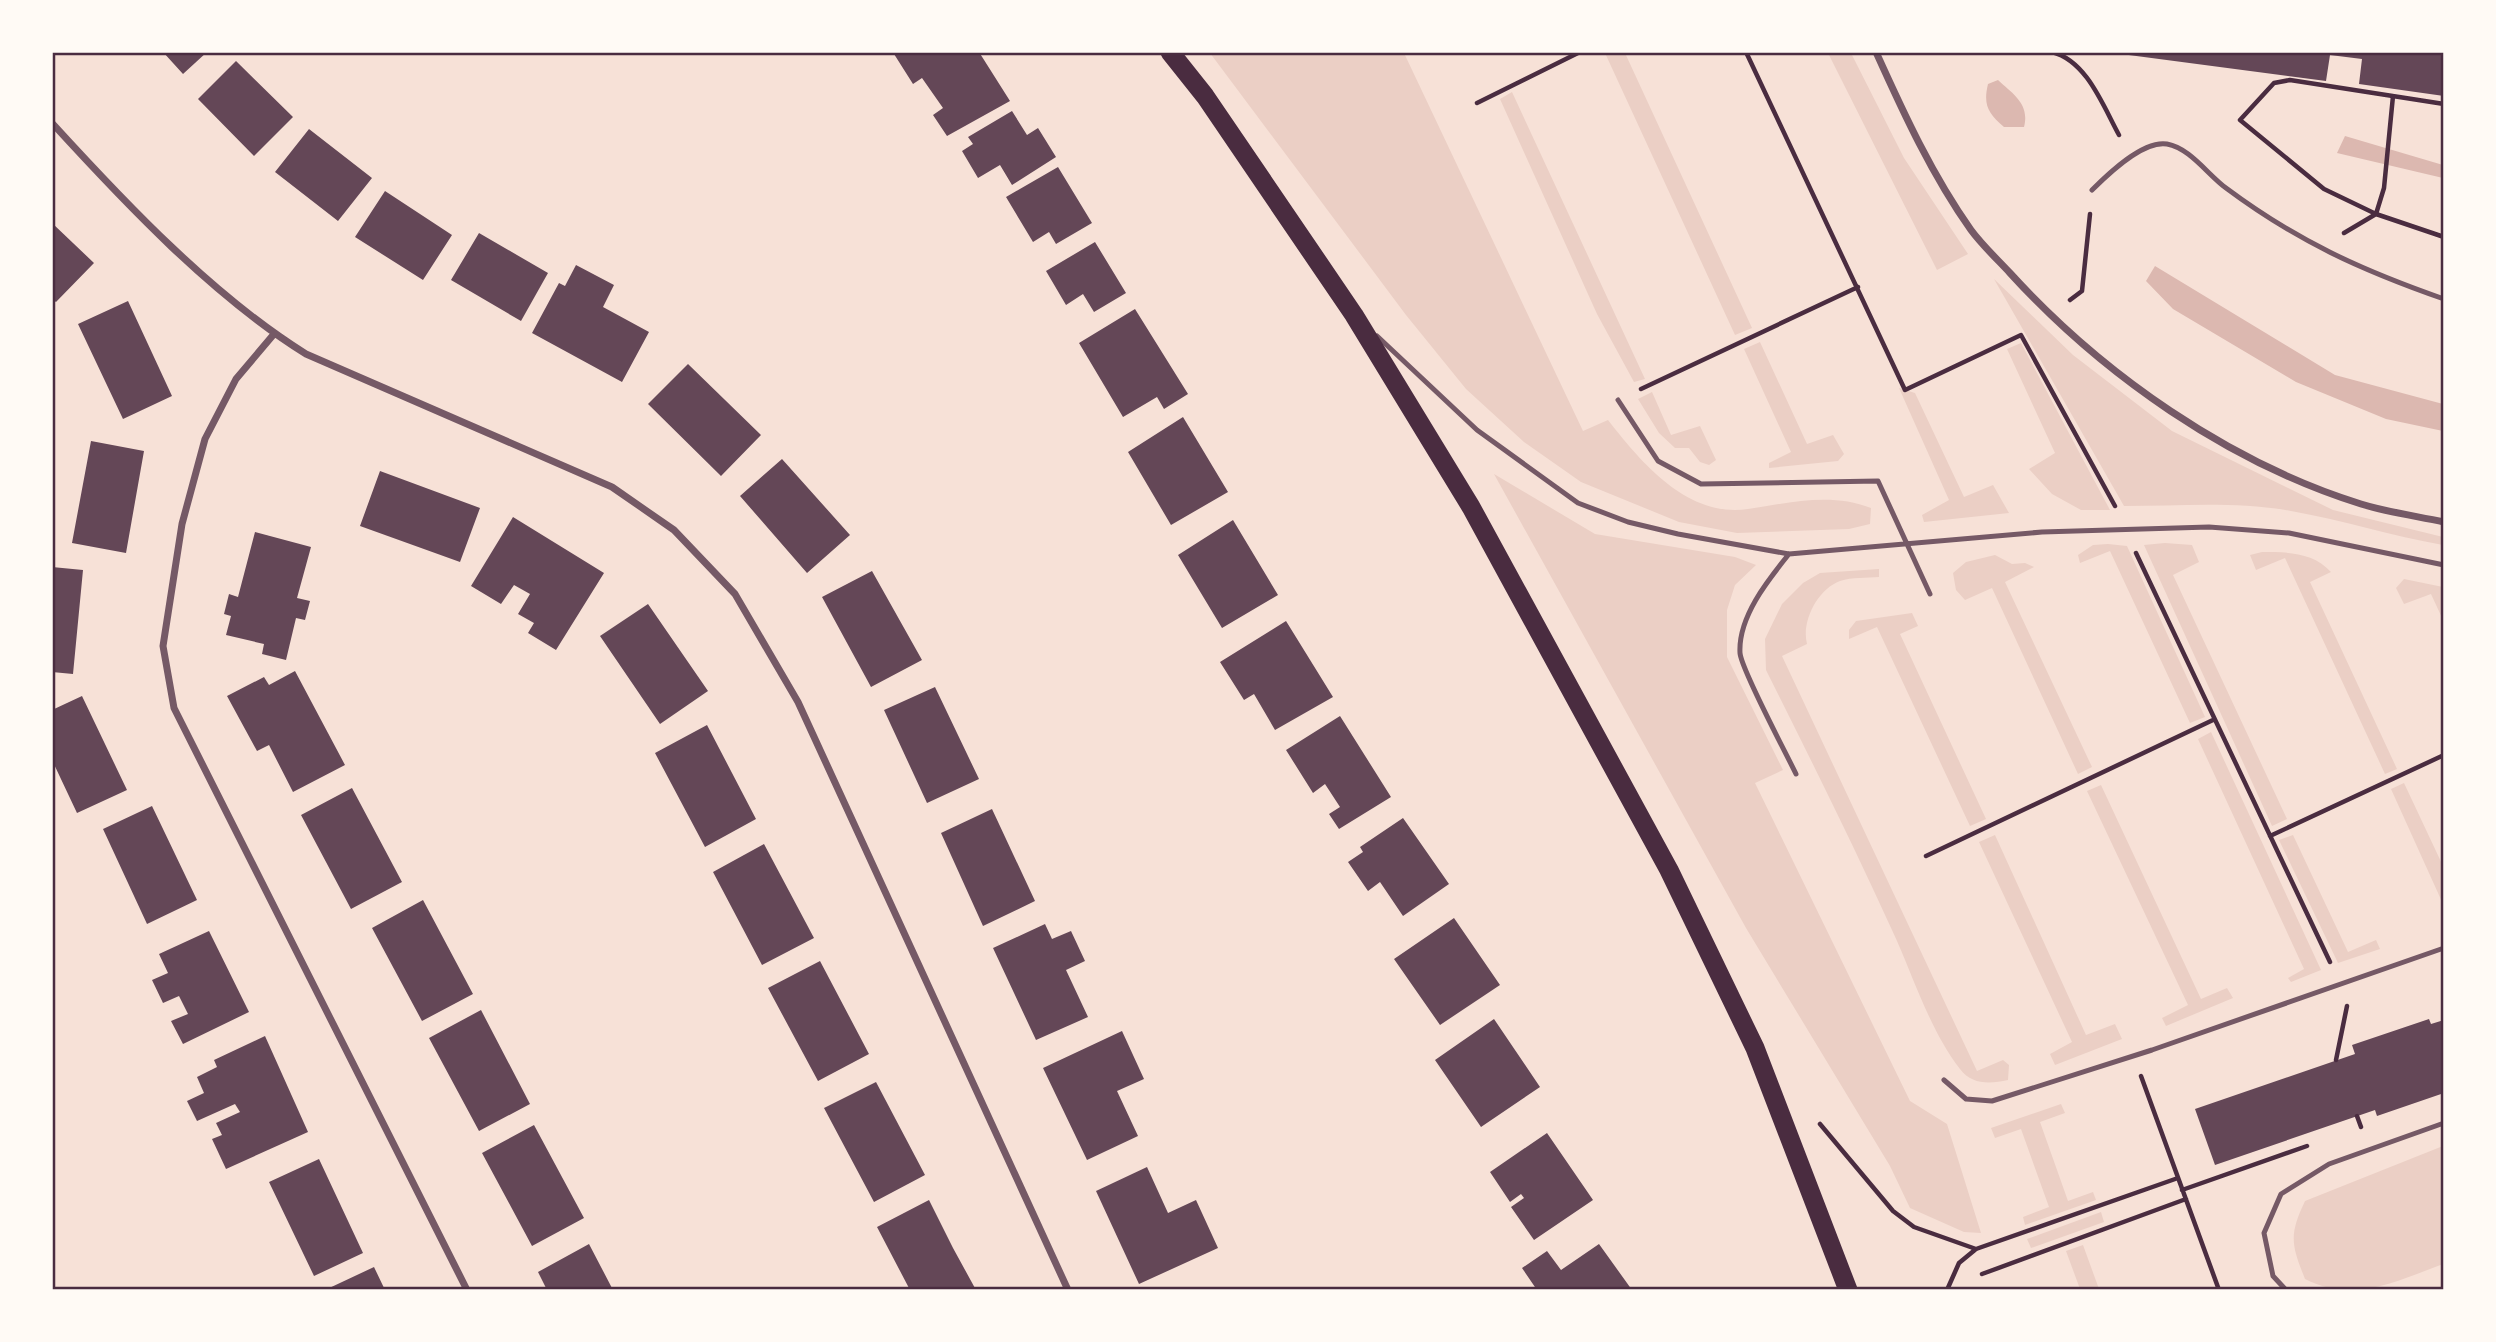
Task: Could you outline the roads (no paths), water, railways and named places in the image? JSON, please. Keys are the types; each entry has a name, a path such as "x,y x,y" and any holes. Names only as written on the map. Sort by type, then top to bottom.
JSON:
{"highway":[{"path":"1170,52 1205,96 1354,315 1471,507 1669,870 1755,1048 1848,1290"}],"street":[{"path":"1876,52 1919,145 1972,231 2050,314 2107,367 2256,461 2361,504 2444,522"},
{"path":"52,123 136,210 221,290 274,334 306,354 612,487 674,530 735,594 798,702 1068,1290"},
{"path":"274,334 236,379 205,439 189,500 163,646 174,708 467,1290"}],"lane":[{"path":"2092,190 2113,169 2150,146 2166,144 2182,149 2215,180 2274,224 2365,272 2444,299"},
{"path":"1354,315 1477,430 1578,503 1628,522 1678,534 1790,554 2054,531 2209,527 2289,533 2444,565"},
{"path":"1618,400 1658,461 1701,485 1878,481 1930,594"},
{"path":"1790,554 1765,584 1743,629 1740,655 1796,774"},
{"path":"1944,1080 1966,1099 1992,1101 2133,1056 2444,948"},
{"path":"2286,1290 2273,1276 2264,1233 2281,1194 2329,1164 2444,1123"}]}
